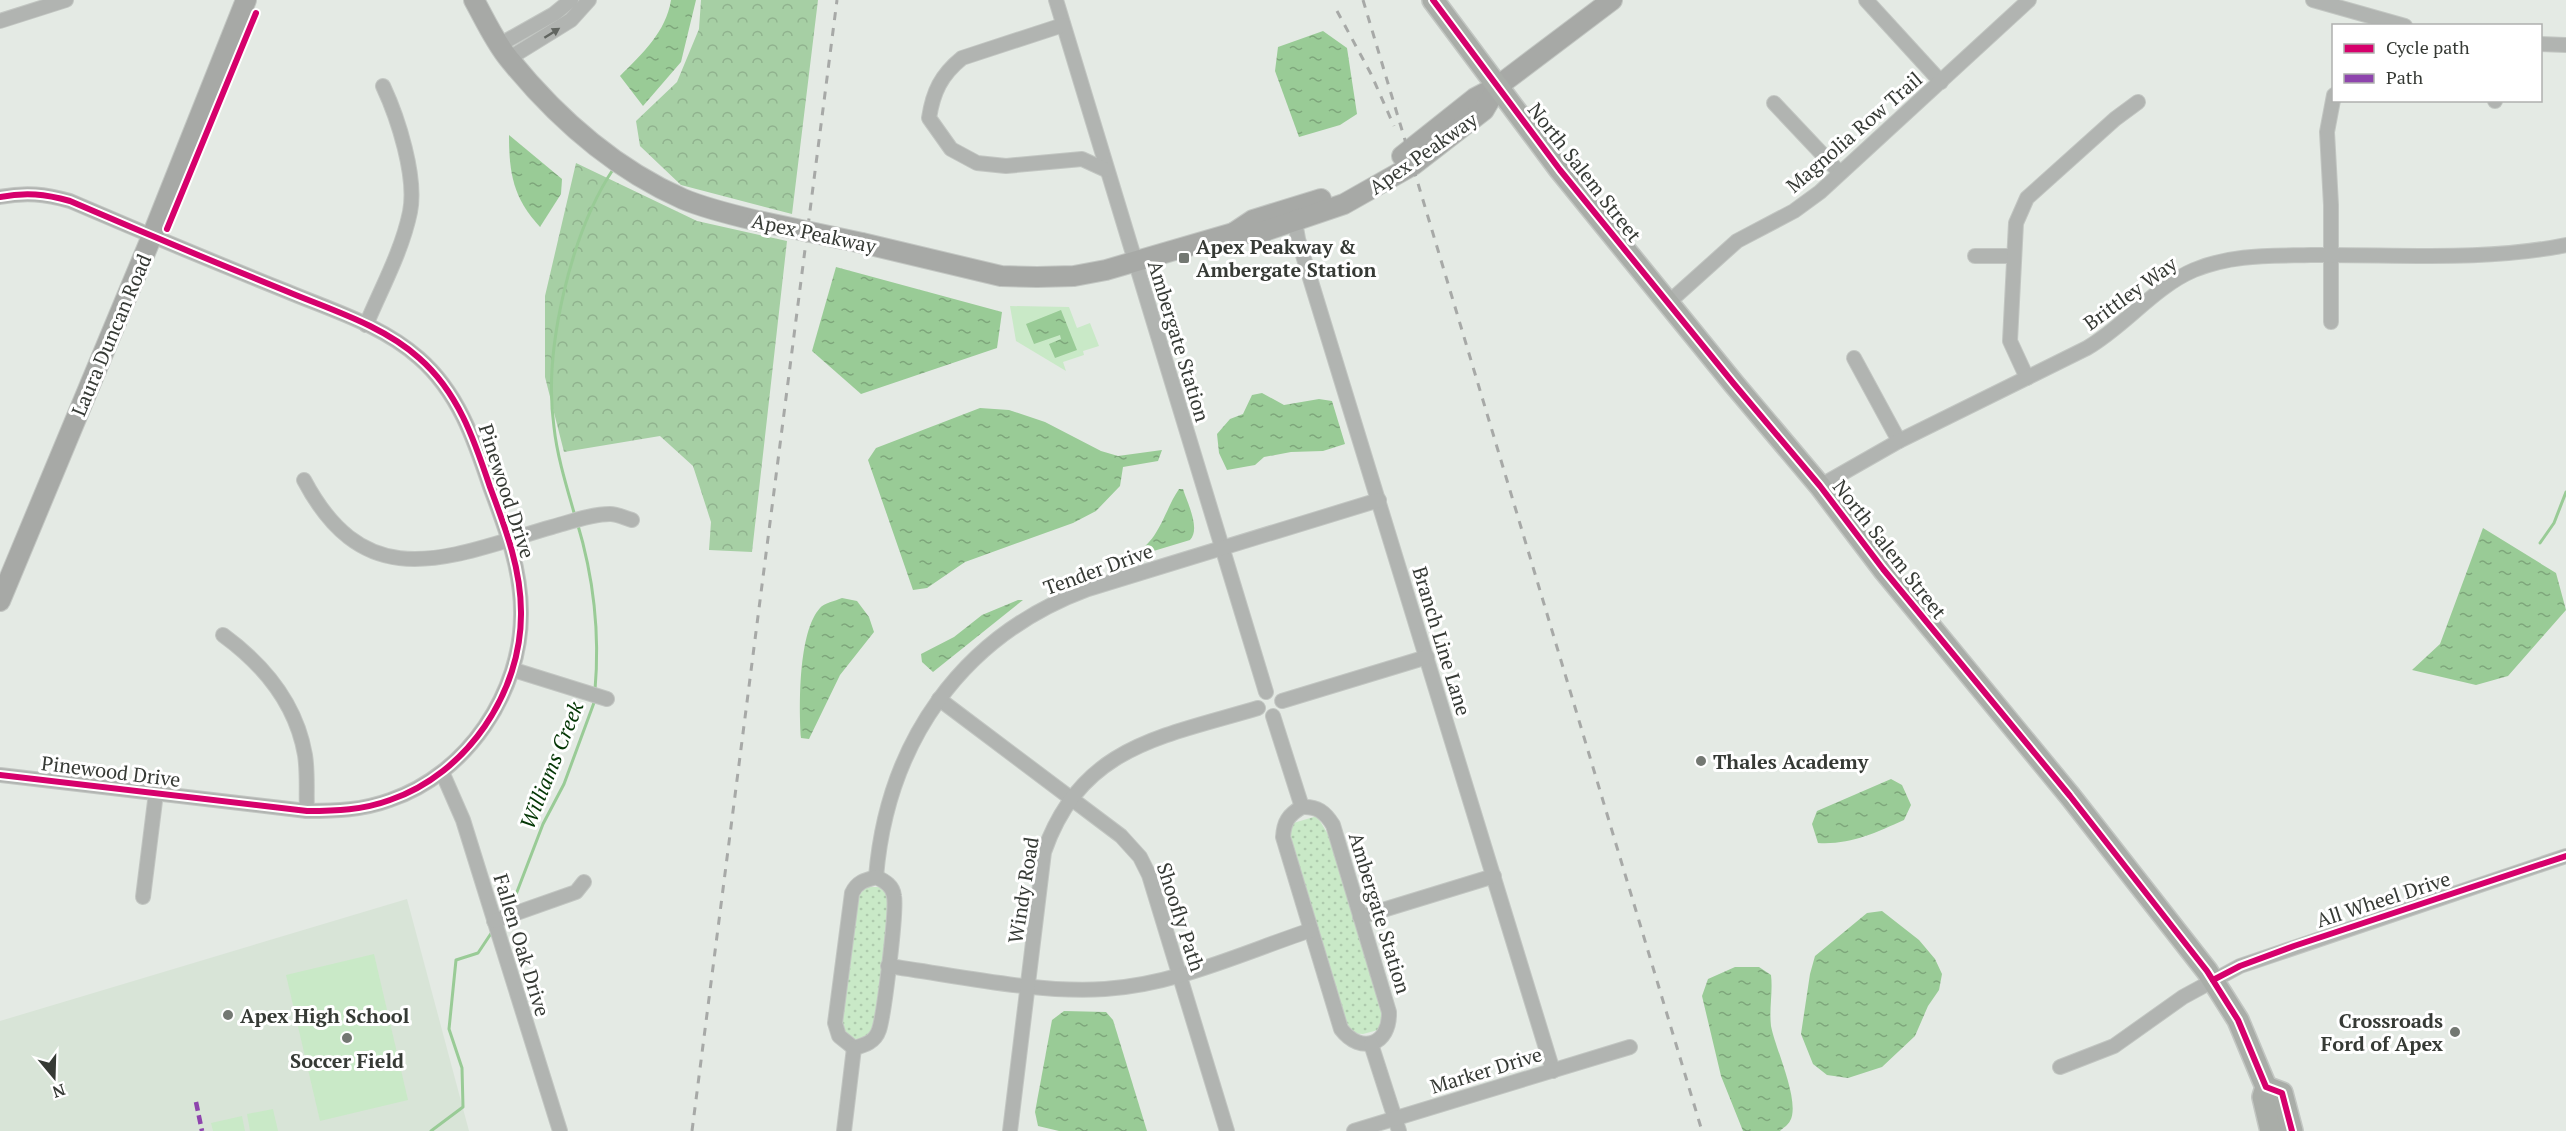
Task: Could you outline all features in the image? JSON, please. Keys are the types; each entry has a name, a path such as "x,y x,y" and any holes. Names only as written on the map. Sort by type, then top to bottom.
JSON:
{"main road":[{"name":"Laura Duncan Road","path":"0,601 153,236 246,0"},
{"name":"Apex Peakway","path":"474,0 504,52 560,116 640,177 691,202 758,221 1006,276 1074,276 1135,262 1233,233 1259,233 1295,222 1363,195 1413,165 1484,110 1498,86"},
{"name":"North Salem Street","path":"1433,0 1560,170 1820,486 1883,569 2070,796 2213,980 2238,1020 2266,1087 2263,1097 2271,1131"},
{"name":"Apex Peakway","path":"1233,233 1252,220 1330,197 1365,181 1409,152 1475,98 1498,86 1612,0"},
{"name":"North Salem Street","path":"2266,1087 2282,1093 2292,1131"}],"street":[{"path":"0,21 66,0"},
{"path":"504,52 571,0"},
{"path":"504,52 571,20 589,0"},
{"name":"Ambergate Station","path":"1056,0 1266,692"},
{"path":"1866,0 1941,82"},
{"name":"Magnolia Row Trail","path":"1668,303 1737,241 1806,203 2029,0"},
{"path":"2313,0 2364,21 2389,24"},
{"path":"1064,25 962,58 947,72 936,88 929,118 951,149 977,162 1006,166 1082,159 1106,170"},
{"path":"2542,44 2566,45"},
{"path":"366,324 407,225 412,199 394,109 383,86"},
{"path":"2027,378 2010,341 2016,223 2027,198 2115,119 2138,102"},
{"path":"2331,322 2332,255 2327,132 2333,102"},
{"path":"1774,103 1840,173"},
{"name":"Pinewood Drive","path":"0,197 24,192 49,195 70,201 366,324 419,358 447,389 467,422 509,539 518,574 521,613 514,670 484,727 442,772 408,793 375,805 340,811 307,811 0,775"},
{"name":"Branch Line Lane","path":"1295,222 1298,239 1553,1071"},
{"name":"Brittley Way","path":"1820,486 1899,441 2103,338 2167,287 2196,270 2232,258 2486,254 2535,252 2566,245"},
{"path":"1975,256 2014,256"},
{"path":"1854,358 1899,441"},
{"path":"304,480 317,504 341,532 365,548 381,554 420,561 437,560 509,539 611,514 632,520"},
{"name":"Tender Drive","path":"876,877 881,837 899,771 912,741 939,699 993,642 1048,606 1088,589 1379,500"},
{"path":"223,635 262,667 276,685 295,720 305,755 307,811"},
{"path":"1282,701 1427,657"},
{"path":"514,670 607,699"},
{"path":"1266,692 1277,694 1282,701 1281,709 1273,716 1265,716 1258,708 1258,700 1266,692"},
{"name":"Shoofly Path","path":"939,699 1112,828 1140,857 1149,875 1227,1131"},
{"name":"Windy Road","path":"1010,1131 1044,852 1055,823 1070,798 1097,769 1132,748 1258,708"},
{"path":"1273,716 1302,807 1291,814 1284,825 1283,837 1341,1029 1350,1040 1359,1044 1371,1044 1397,1125"},
{"name":"Fallen Oak Drive","path":"442,772 463,820 560,1131"},
{"path":"143,897 156,793"},
{"name":"Ambergate Station","path":"1302,807 1322,810 1333,825 1389,1012 1388,1030 1383,1037 1371,1044"},
{"name":"All Wheel Drive","path":"2060,1067 2114,1046 2213,980 2240,966 2566,856"},
{"path":"1360,918 1494,876"},
{"path":"876,877 891,886 895,899 888,966 879,1030 873,1040 854,1048 839,1036 835,1023 839,991 852,893 856,885 876,877"},
{"path":"494,921 576,892 584,882"},
{"path":"888,966 1029,985 1104,989 1148,983 1180,974 1311,930"},
{"name":"Marker Drive","path":"1354,1131 1397,1125 1630,1047"},
{"path":"844,1131 854,1048"}],"shaded area":[{"path":"1010,306 1069,307 1077,328 1090,323 1099,346 1083,351 1084,355 1063,362 1066,371 1016,341"},
{"path":"1317,816 1329,836 1382,1008 1383,1021 1378,1030 1363,1034 1353,1033 1344,1018 1290,841 1290,824"},
{"path":"866,887 879,887 889,896 887,929 873,1030 870,1034 857,1040 845,1035 840,1022 856,899"},
{"name":"Apex High School","path":"407,899 469,1131 0,1131 0,1021"},
{"name":"Soccer Field","path":"374,954 408,1100 320,1121 286,975"},
{"path":"273,1109 278,1131 250,1131 247,1114"},
{"path":"242,1116 245,1131 213,1131 211,1123"}],"green space":[{"path":"701,0 818,0 792,214 681,185 640,146 636,121 677,82 699,29"},
{"path":"576,163 697,221 787,241 752,552 709,550 711,522 693,466 660,436 564,452 545,377 545,296"}],"water":[{"path":"671,0 696,0 681,62 643,106 620,76 652,42 664,22"},
{"path":"1323,31 1347,48 1357,114 1340,125 1299,137 1275,71 1278,47"},
{"path":"509,135 562,179 561,194 540,227 524,206 514,184"},
{"path":"836,267 1002,312 997,348 861,394 812,351"},
{"path":"1061,310 1077,350 1055,358 1049,344 1061,339 1060,335 1034,344 1026,324"},
{"path":"1262,393 1284,405 1319,399 1332,401 1345,444 1323,451 1291,452 1264,457 1255,465 1227,470 1219,453 1217,434 1230,419 1243,414 1252,395"},
{"path":"980,408 1009,410 1045,422 1101,451 1118,456 1162,450 1158,461 1123,467 1120,486 1096,511 1073,523 965,562 927,588 913,590 868,460 876,448"},
{"path":"1179,489 1183,489 1194,522 1193,535 1190,540 1137,556 1137,552 1157,532"},
{"path":"2483,528 2556,573 2566,610 2508,676 2476,685 2412,670 2440,644"},
{"path":"842,598 857,601 869,617 874,632 840,675 809,739 801,738 802,670 807,634 820,608"},
{"path":"1023,600 933,672 922,662 921,654 954,637 982,615"},
{"path":"1891,779 1902,785 1911,805 1904,820 1852,840 1818,843 1812,824 1817,811"},
{"path":"1882,911 1919,940 1935,959 1942,974 1939,990 1928,1006 1915,1036 1882,1067 1848,1078 1827,1075 1813,1064 1801,1034 1815,956 1867,913"},
{"path":"1735,967 1759,967 1771,975 1771,1026 1790,1088 1793,1112 1790,1121 1780,1131 1743,1131 1721,1076 1702,996 1708,979"},
{"path":"1064,1011 1106,1012 1113,1020 1147,1131 1059,1131 1038,1126 1035,1112 1052,1020"}],"waterway":[{"name":"Williams Creek","path":"575,516 555,438 552,396 553,363 557,328 573,258 599,194 614,168"},
{"path":"2540,543 2554,523 2566,492"},
{"name":"Williams Creek","path":"577,522 588,564 594,605 597,647 595,690"},
{"name":"Williams Creek","path":"505,912 515,897 543,824 564,784 595,700"},
{"name":"Williams Creek","path":"431,1131 463,1107 462,1068 449,1029 456,960 478,953 492,932"}],"railway":[{"path":"692,1131 837,0"},
{"path":"1363,0 1702,1131"},
{"path":"1337,11 1371,74 1394,126"}],"marked path":[{"path":"196,1102 202,1131"}],"cycle path":[{"path":"1433,0 1560,170 1820,486 1883,569 2070,796 2207,971 2238,1020 2266,1087 2282,1093 2292,1131"},
{"path":"167,229 256,13"},
{"path":"0,197 35,195 70,201 355,319 405,346 433,371 454,401 471,434 511,548 518,580 521,612 519,642 512,671 500,700 485,726 466,750 443,771 418,788 390,800 349,809 307,811 0,775"},
{"path":"2213,980 2240,966 2294,946 2566,856"}],"place":[{"name":"Apex Peakway & Ambergate Station","path":"1184,258"},
{"name":"Thales Academy","path":"1701,761"},
{"name":"Apex High School","path":"228,1015"},
{"name":"Crossroads Ford of Apex","path":"2455,1032"},
{"name":"Soccer Field","path":"347,1038"}]}
